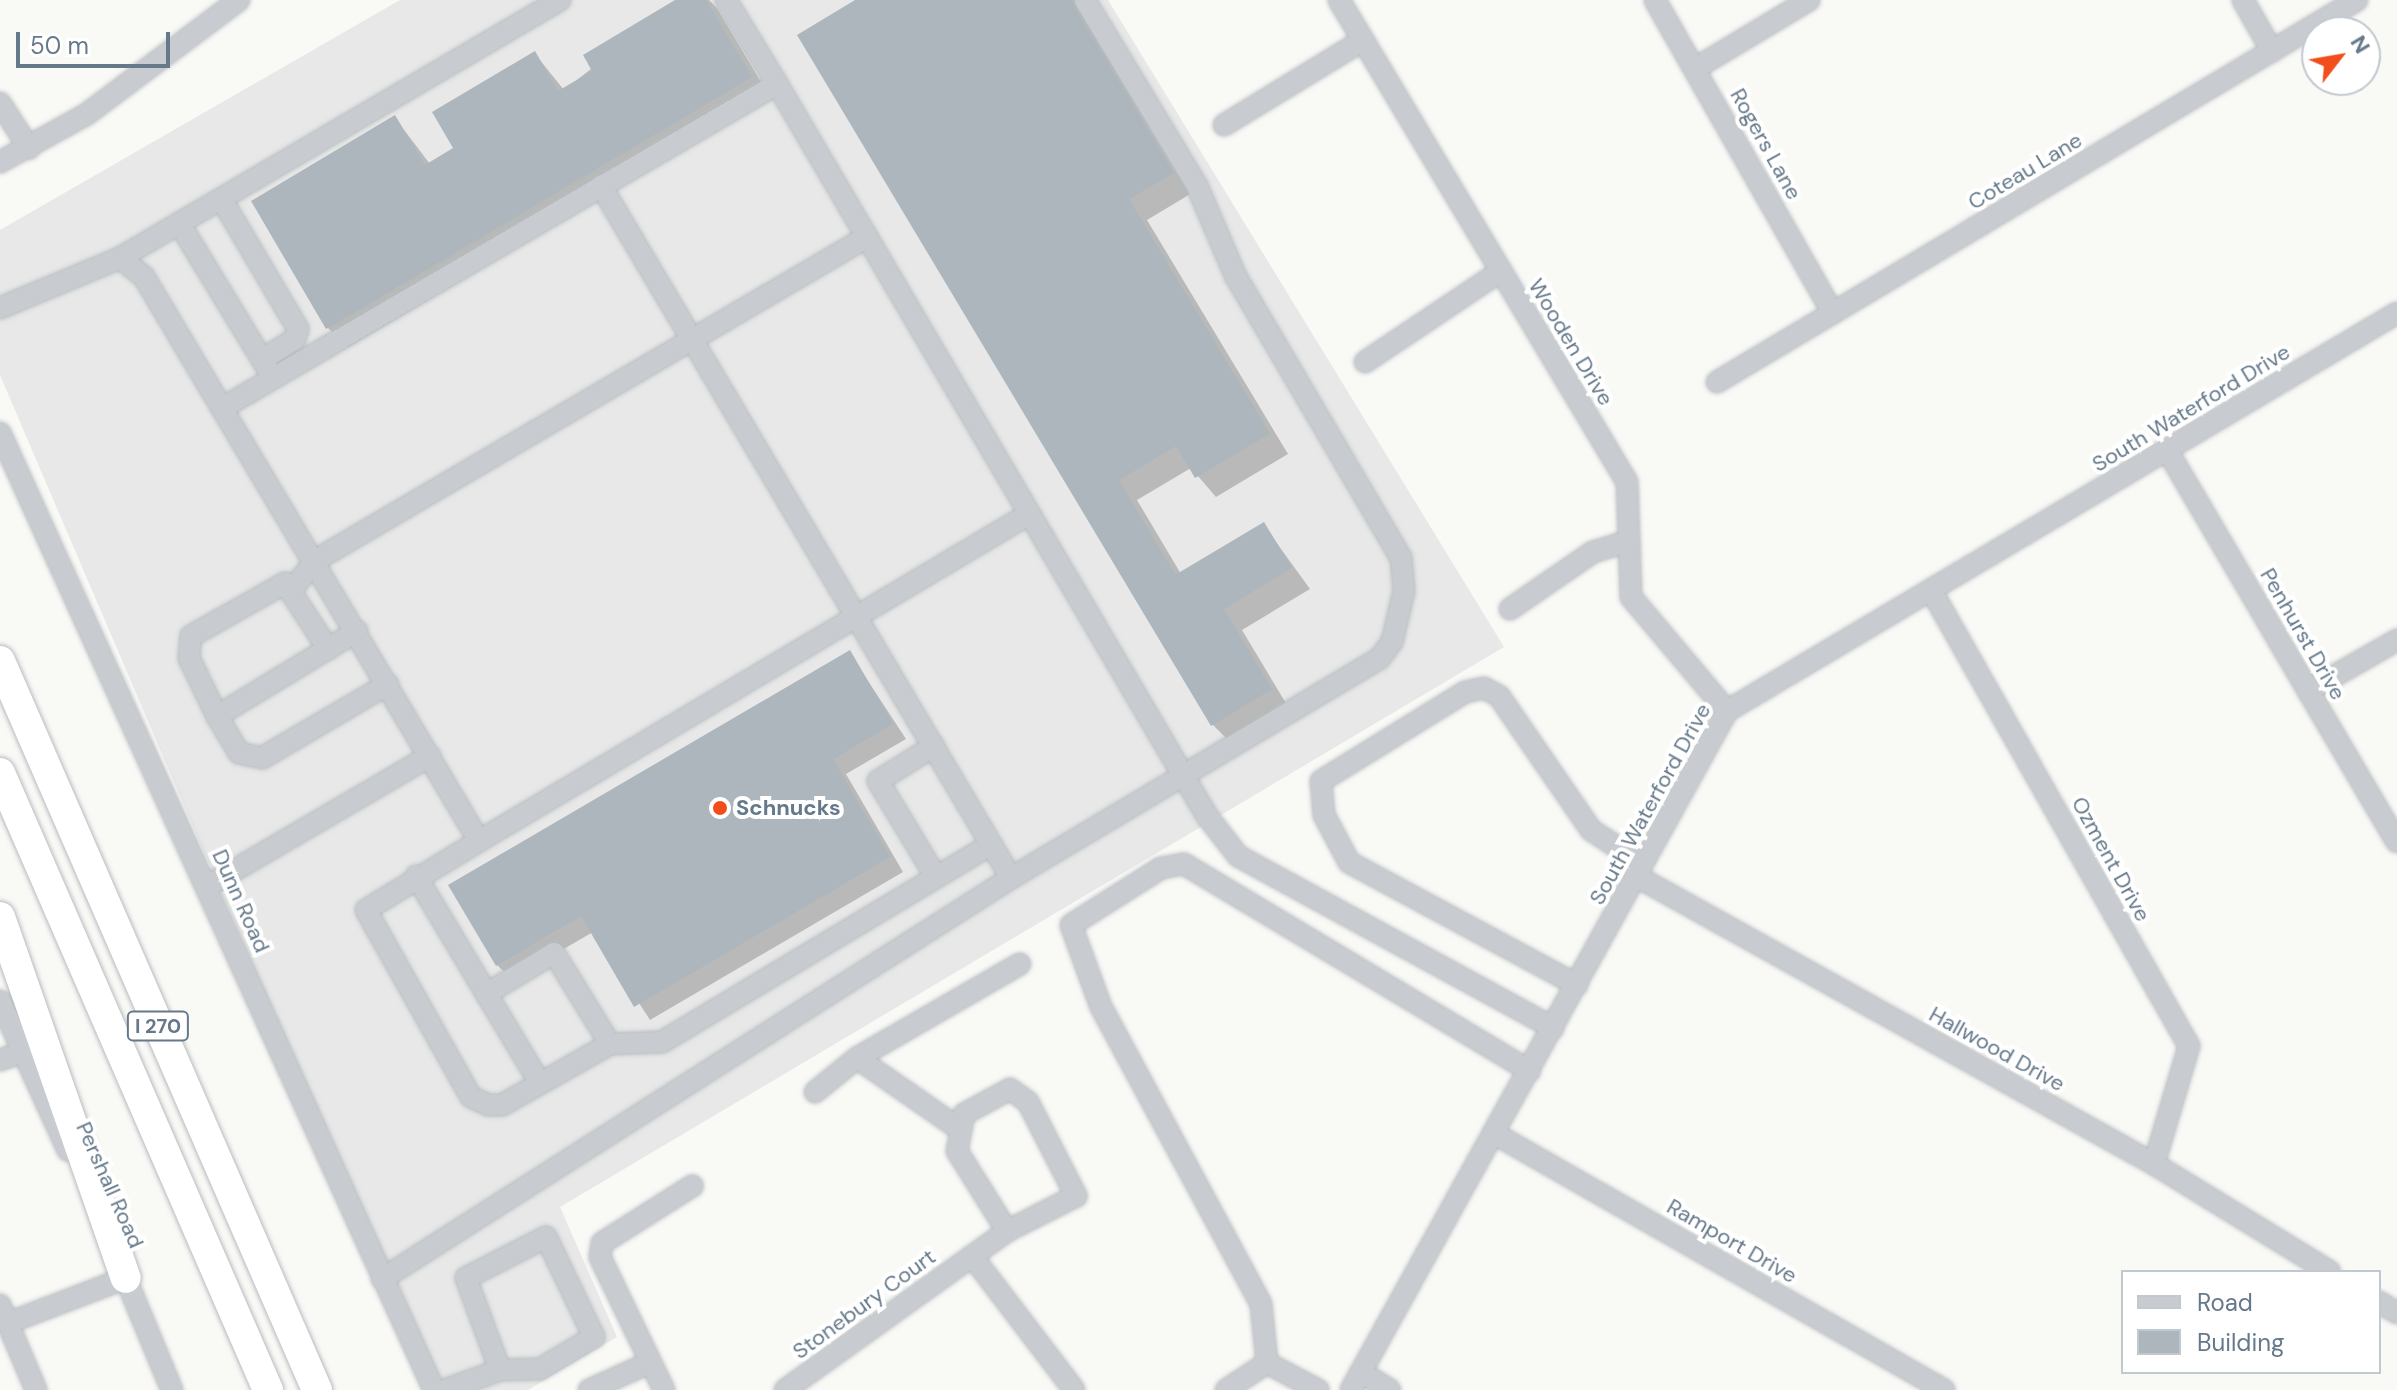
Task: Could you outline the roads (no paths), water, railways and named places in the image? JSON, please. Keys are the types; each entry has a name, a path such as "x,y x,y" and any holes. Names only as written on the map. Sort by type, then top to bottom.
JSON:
{"highway":[{"name":"I 270","path":"0,661 317,1390"},
{"name":"I 270","path":"0,773 268,1390"},
{"path":"0,917 126,1278"}],"street":[{"path":"0,162 29,148 239,0"},
{"path":"0,308 120,258 560,0"},
{"path":"726,0 1184,777 1238,856 1553,1028"},
{"path":"382,1279 1011,878 1379,659 1400,618 1404,572 1236,277 1197,186 1085,0"},
{"name":"Wooden Drive","path":"1339,0 1627,482 1631,597 1727,711"},
{"name":"Rogers Lane","path":"1655,0 1833,313"},
{"path":"1696,68 1809,0"},
{"path":"2243,0 2272,51"},
{"name":"Coteau Lane","path":"1717,382 2357,0"},
{"path":"1224,125 1363,40"},
{"path":"224,407 268,369 601,186 777,84"},
{"path":"0,103 29,148"},
{"path":"601,186 859,616 1011,878"},
{"path":"222,200 298,329 268,369"},
{"path":"179,223 268,369"},
{"path":"292,589 316,560 867,237"},
{"path":"120,258 144,277 316,560 479,841"},
{"path":"1365,362 1501,271"},
{"name":"South Waterford Drive","path":"1356,1381 1727,711 2397,313"},
{"name":"Dunn Road","path":"0,433 209,885 434,1390"},
{"name":"Penhurst Drive","path":"2167,450 2397,842"},
{"path":"991,844 662,1042 610,1044 502,1105 471,1097 368,922 366,910 416,876 1029,514"},
{"path":"1510,609 1593,552 1629,541"},
{"path":"328,649 292,589 277,584 191,636 189,658 239,753 262,758 388,684"},
{"name":"Ozment Drive","path":"1931,590 2189,1046 2154,1164"},
{"path":"217,716 357,631"},
{"path":"2308,691 2397,640"},
{"name":"Hallwood Drive","path":"1577,985 1349,862 1324,815 1321,781 1465,692 1484,688 1499,696 1591,830 1640,870 2154,1164 2327,1270"},
{"path":"934,746 878,781 936,877"},
{"path":"209,885 430,756"},
{"path":"1267,1363 1261,1304 1101,1007 1071,925 1161,868 1184,864 1530,1071"},
{"path":"416,876 540,1083"},
{"path":"486,994 554,953 610,1044"},
{"path":"815,1092 857,1058 1020,964"},
{"name":"Pershall Road","path":"0,1001 126,1278 172,1390"},
{"path":"0,1060 23,1052"},
{"path":"857,1058 961,1130 957,1151 1007,1231"},
{"name":"Stonebury Court","path":"785,1390 1007,1231 1076,1196 1028,1102 1010,1089 964,1114 961,1130"},
{"name":"Ramport Drive","path":"1495,1134 1944,1390"},
{"path":"664,1390 600,1257 602,1243 692,1186"},
{"path":"445,1390 505,1369 540,1369 591,1342 595,1332 546,1237 468,1273 505,1369"},
{"name":"Stonebury Court","path":"972,1256 1074,1390"},
{"path":"36,1390 4,1314 126,1278"},
{"path":"589,1390 649,1363"},
{"path":"1226,1390 1267,1363"},
{"path":"1267,1363 1318,1390"},
{"path":"1356,1381 1390,1390"}],"place":[{"name":"Schnucks","path":"720,808"}]}
